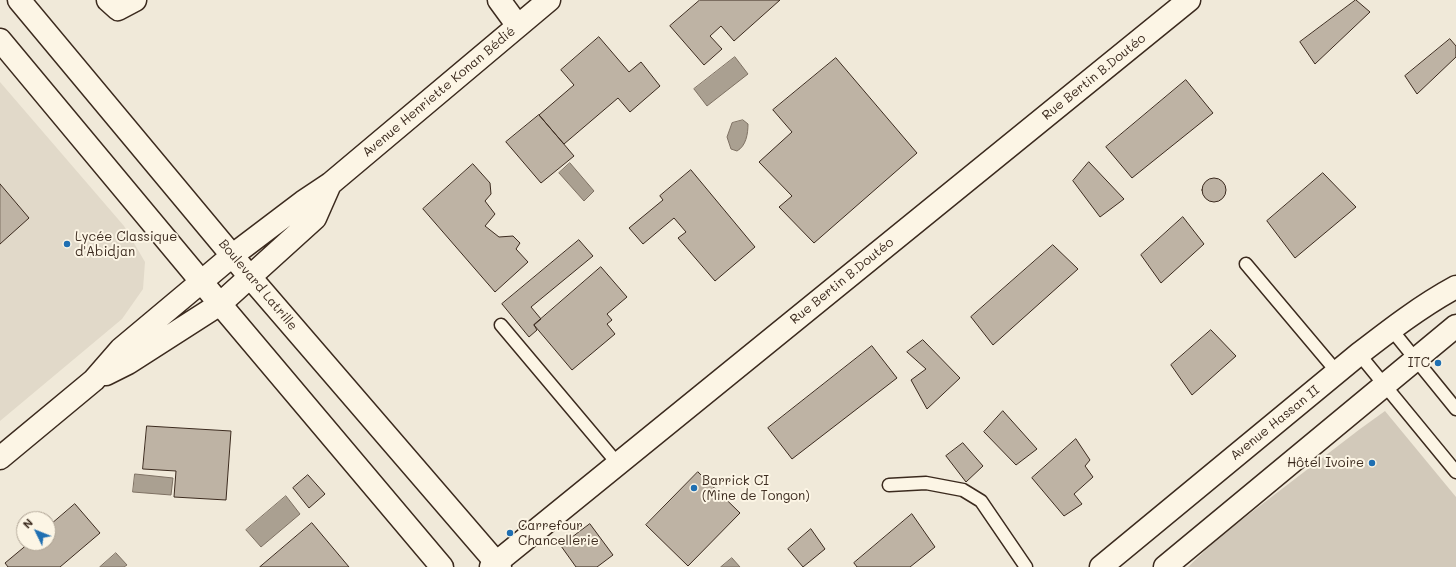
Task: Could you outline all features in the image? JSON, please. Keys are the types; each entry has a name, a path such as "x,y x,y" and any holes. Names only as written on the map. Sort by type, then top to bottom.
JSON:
{"street":[{"name":"Boulevard Latrille","path":"19,0 250,277 496,566"},
{"path":"108,0 118,8 135,0"},
{"path":"499,0 518,26"},
{"name":"Avenue Henriette Konan Bédié","path":"94,380 121,349 233,255 303,202 330,184 549,0"},
{"name":"Rue Bertin B.Doutéo","path":"496,566 618,464 1189,0"},
{"path":"0,40 201,282 442,567"},
{"name":"Avenue Henriette Konan Bédié","path":"94,380 128,363 220,304 315,218 330,184"},
{"name":"Avenue Hassan II","path":"1101,567 1359,354 1391,329 1438,297 1456,287"},
{"path":"1165,567 1456,326"},
{"path":"0,458 94,380"}],"lane":[{"path":"1246,264 1337,372"},
{"path":"501,325 618,464"},
{"path":"1391,329 1456,409"},
{"path":"1359,354 1456,472"},
{"path":"889,485 926,483 963,490 981,502 1026,567"}],"shaded area":[{"path":"735,57 748,74 707,106 694,89"},
{"name":"Lycée Classique d'Abidjan","path":"0,82 124,226 145,262 143,289 122,319 0,421"},
{"path":"743,120 748,124 747,136 743,146 737,151 731,149 727,137 732,123"},
{"path":"570,163 594,191 584,201 559,173"},
{"name":"Hôtel Ivoire","path":"1385,411 1456,497 1456,567 1188,567 1218,538"},
{"path":"135,474 173,478 171,495 133,492"},
{"path":"286,496 300,514 261,547 246,530"},
{"path":"116,553 127,565 124,567 100,567"},
{"path":"732,558 740,567 721,567"}],"building":[{"path":"700,0 780,0 734,41 721,26 710,36 722,49 704,65 670,26"},
{"path":"1356,0 1370,12 1315,64 1300,42"},
{"path":"599,37 629,72 641,62 660,86 630,112 618,98 564,144 539,115 574,85 561,70"},
{"path":"1450,39 1456,46 1456,57 1417,94 1405,76"},
{"path":"836,58 917,153 814,243 779,207 792,196 759,162 792,132 773,110"},
{"path":"1186,80 1213,113 1132,178 1106,147"},
{"path":"539,115 574,156 541,183 506,142"},
{"path":"1089,162 1124,199 1100,217 1073,181"},
{"path":"473,164 490,183 491,194 485,201 495,214 485,226 499,237 513,236 520,243 516,249 528,262 495,292 423,209"},
{"path":"691,170 755,247 715,281 678,238 686,232 674,218 643,244 629,228 663,200 660,196"},
{"path":"1323,173 1356,207 1295,258 1267,221"},
{"path":"1214,178 1222,182 1226,190 1222,198 1214,202 1206,198 1202,190 1206,182"},
{"path":"0,184 29,218 0,244"},
{"path":"1183,217 1204,244 1161,283 1141,255"},
{"path":"579,240 593,256 531,307 541,319 534,325 537,330 529,337 502,304"},
{"path":"1053,245 1078,269 993,345 971,317"},
{"path":"601,267 627,297 607,314 612,320 607,324 615,334 572,370 534,325"},
{"path":"1211,330 1236,356 1192,395 1171,365"},
{"path":"923,340 960,378 927,409 911,380 926,369 907,352"},
{"path":"872,346 897,378 792,459 768,428"},
{"path":"1003,411 1037,449 1016,465 984,432"},
{"path":"147,426 231,431 226,500 174,497 176,471 143,469"},
{"path":"1076,439 1090,460 1085,466 1093,477 1074,494 1082,504 1064,516 1032,478"},
{"path":"963,443 983,466 966,482 946,456"},
{"path":"698,472 740,513 688,566 646,525"},
{"path":"308,475 325,494 309,508 293,488"},
{"path":"75,504 100,533 60,567 8,567 5,563 19,551 56,551 56,520"},
{"path":"912,514 935,547 910,567 857,567 854,563"},
{"path":"312,523 349,567 260,567"},
{"path":"590,524 613,555 597,567 576,567 561,546"},
{"path":"811,529 825,549 803,567 788,549"}],"place":[{"name":"Lycée Classique d'Abidjan","path":"67,244"},
{"name":"ITC","path":"1438,363"},
{"name":"Hôtel Ivoire","path":"1372,463"},
{"name":"Barrick CI (Mine de Tongon)","path":"694,488"},
{"name":"Carrefour Chancellerie","path":"510,533"}]}
